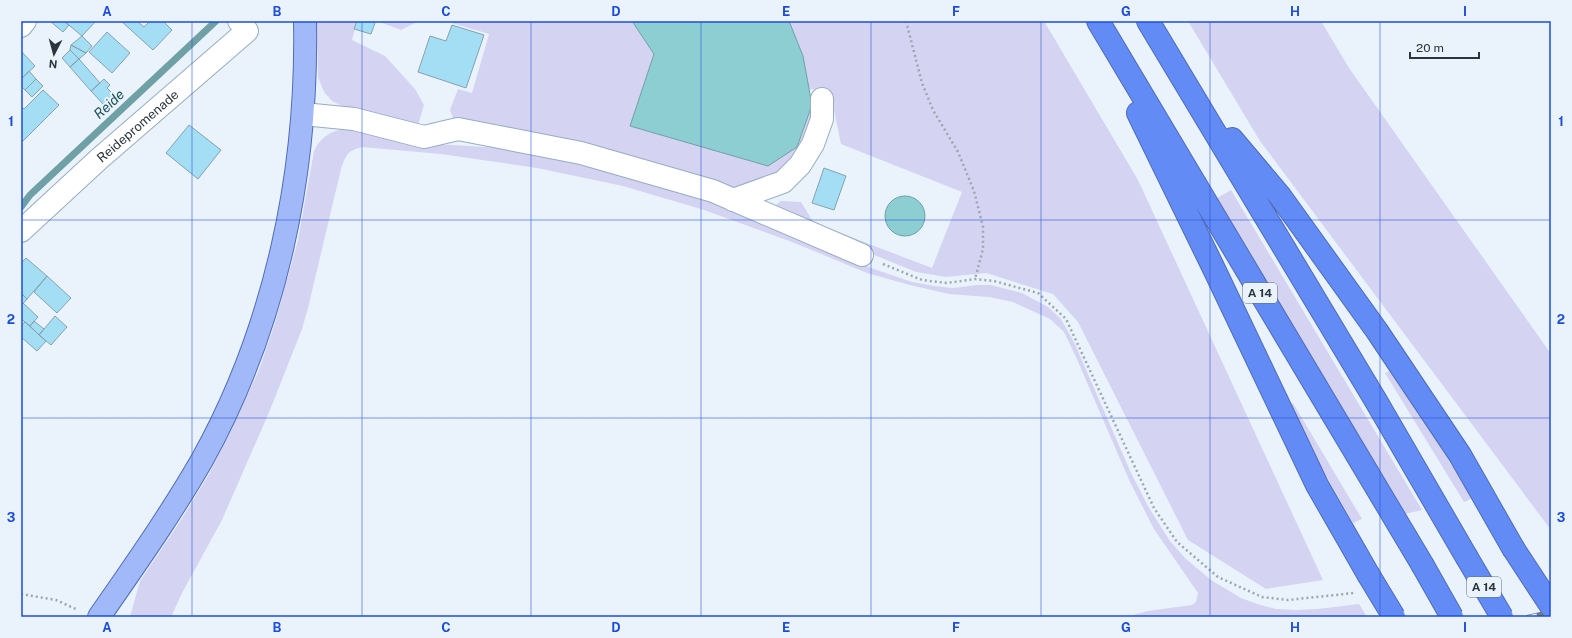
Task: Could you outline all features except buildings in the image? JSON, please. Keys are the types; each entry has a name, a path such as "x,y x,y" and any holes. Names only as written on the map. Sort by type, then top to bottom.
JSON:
{"highway":[{"path":"1094,21 1317,485 1394,617"},
{"name":"A 14","path":"1098,21 1422,564 1452,617"},
{"name":"A 14","path":"1148,21 1372,395 1502,617"},
{"path":"1189,89 1280,196 1377,331 1460,456 1513,548 1551,606"}],"main road":[{"path":"90,614 175,505 213,438 238,382 262,318 281,252 294,190 304,114 306,53 305,21"}],"street":[{"path":"21,26 25,21"},
{"name":"Reidepromenade","path":"21,231 98,159 247,30 239,21"},
{"path":"733,200 783,182 800,165 812,144 822,118 822,100"},
{"path":"304,114 354,119 424,137 458,129 581,153 713,191 862,255"}],"path":[{"path":"906,21 922,83 933,110 958,152 974,191 983,227 983,248 975,279"},
{"path":"862,255 922,280 947,283 975,279 994,281 1038,293 1066,319 1154,508 1177,542 1218,577 1262,597 1288,600 1355,592"},
{"path":"21,594 56,600 90,614"}],"shaded area":[{"path":"317,21 357,21 352,40 385,56 415,89 424,105 418,125 344,107 332,101 324,92 318,77"},
{"path":"377,21 419,21 401,30"},
{"path":"445,21 646,21 805,110 815,112 797,163 754,188 723,190 454,120 450,110 458,89 472,93 489,34"},
{"path":"632,21 789,21 803,56 812,105 797,147 768,166 630,126 654,54"},
{"path":"779,21 1044,21 1138,180 1323,580 1266,589 1188,540 1078,322 1053,294 986,273 946,277 916,272 789,220 773,207 781,201 801,202 814,223 932,268 962,192 841,144 830,90 802,89"},
{"path":"1188,21 1321,21 1349,68 1551,354 1551,530 1260,141"},
{"path":"350,128 435,144 502,148 548,156 611,171 726,205 874,269 912,282 953,288 991,285 1022,293 1048,307 1061,319 1074,342 1131,473 1149,508 1170,541 1185,558 1211,580 1241,598 1257,604 1276,609 1296,610 1359,604 1367,617 1126,617 1148,611 1192,605 1196,602 1198,593 1154,529 1130,482 1064,332 1050,319 1013,302 989,297 949,294 867,273 792,242 704,210 623,186 537,168 441,154 362,147 353,150 348,154 341,169 302,329 270,410 222,520 182,593 171,617 130,617 140,581 181,520 209,474 259,370 275,323 298,240 314,151 324,137 338,130"},
{"path":"1231,190 1422,510 1405,514 1217,198"},
{"path":"901,196 909,196 916,199 922,205 925,216 922,227 916,233 909,236 901,236 894,233 888,227 885,220 885,212 888,205 894,199"},
{"path":"1389,371 1420,415 1473,498 1464,502 1385,373"},
{"path":"1293,403 1362,519 1353,523 1287,407"}],"waterway":[{"name":"Reide","path":"21,207 30,195 216,21"}],"railway":[{"path":"1528,617 1551,612"}]}
